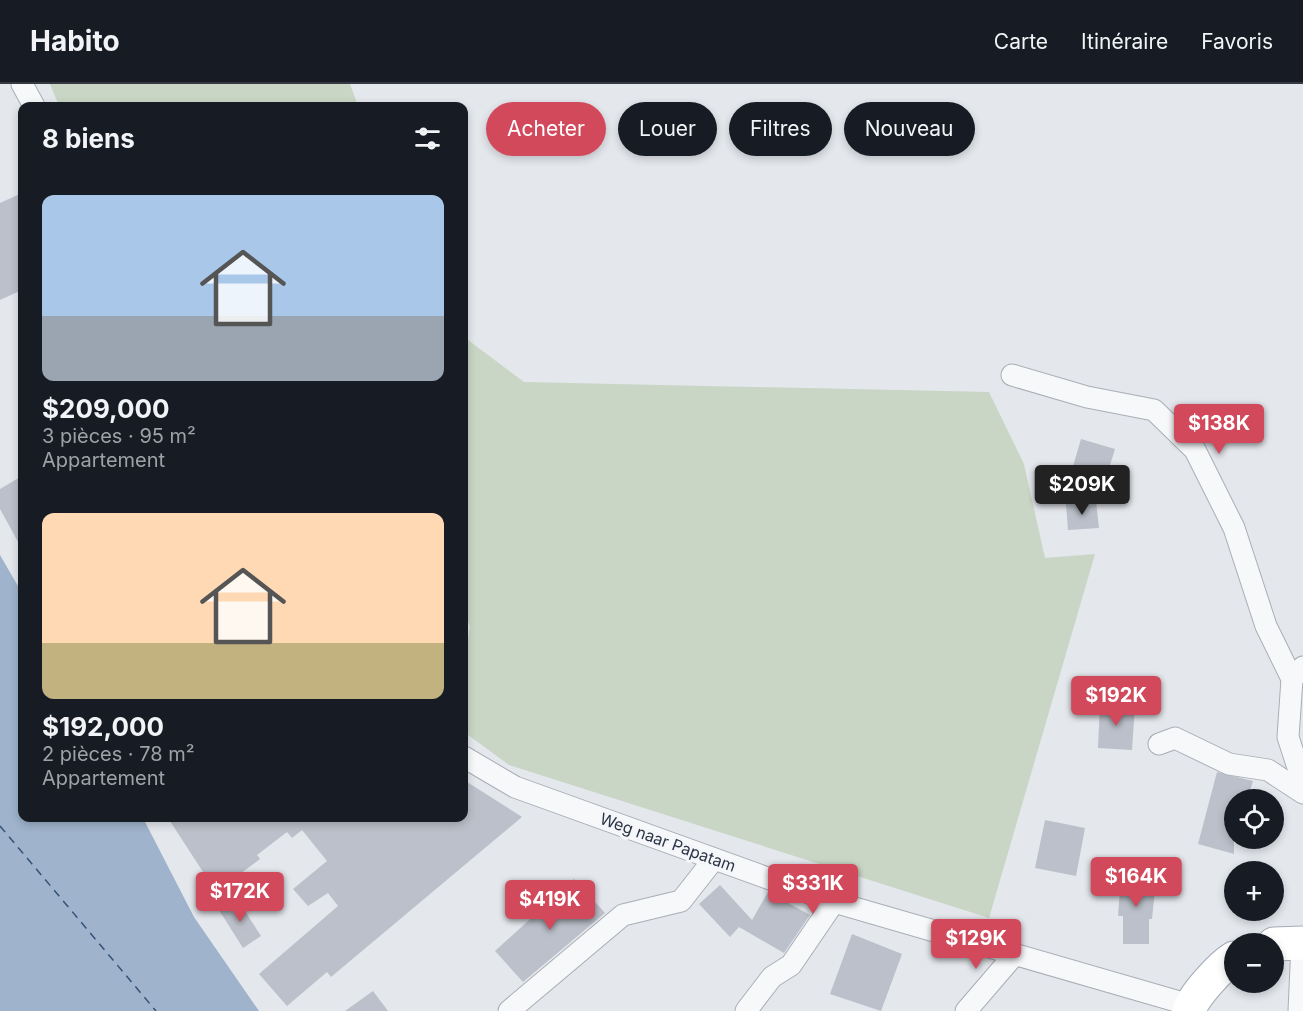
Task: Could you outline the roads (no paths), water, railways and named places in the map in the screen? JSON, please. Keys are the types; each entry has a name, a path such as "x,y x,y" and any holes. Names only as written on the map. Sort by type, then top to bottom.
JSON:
{"main road":[{"path":"1189,1008 1208,983 1224,968"}],"street":[{"path":"22,84 32,102"},
{"path":"1012,375 1087,396 1154,410 1195,450 1234,528 1266,626 1298,673 1288,737 1303,783"},
{"path":"1159,744 1175,738 1229,764 1269,770 1303,793"},
{"name":"Weg naar Papatam","path":"468,759 514,787 834,902 1015,954 1189,1008"},
{"path":"509,1011 623,915 681,901 714,859"},
{"path":"746,1011 772,977 791,965 834,902"},
{"path":"1293,943 1299,1011"},
{"path":"966,1011 1015,954"}],"water":[{"path":"0,555 18,586 18,822 145,822 194,917 259,1011 0,1011"}]}
